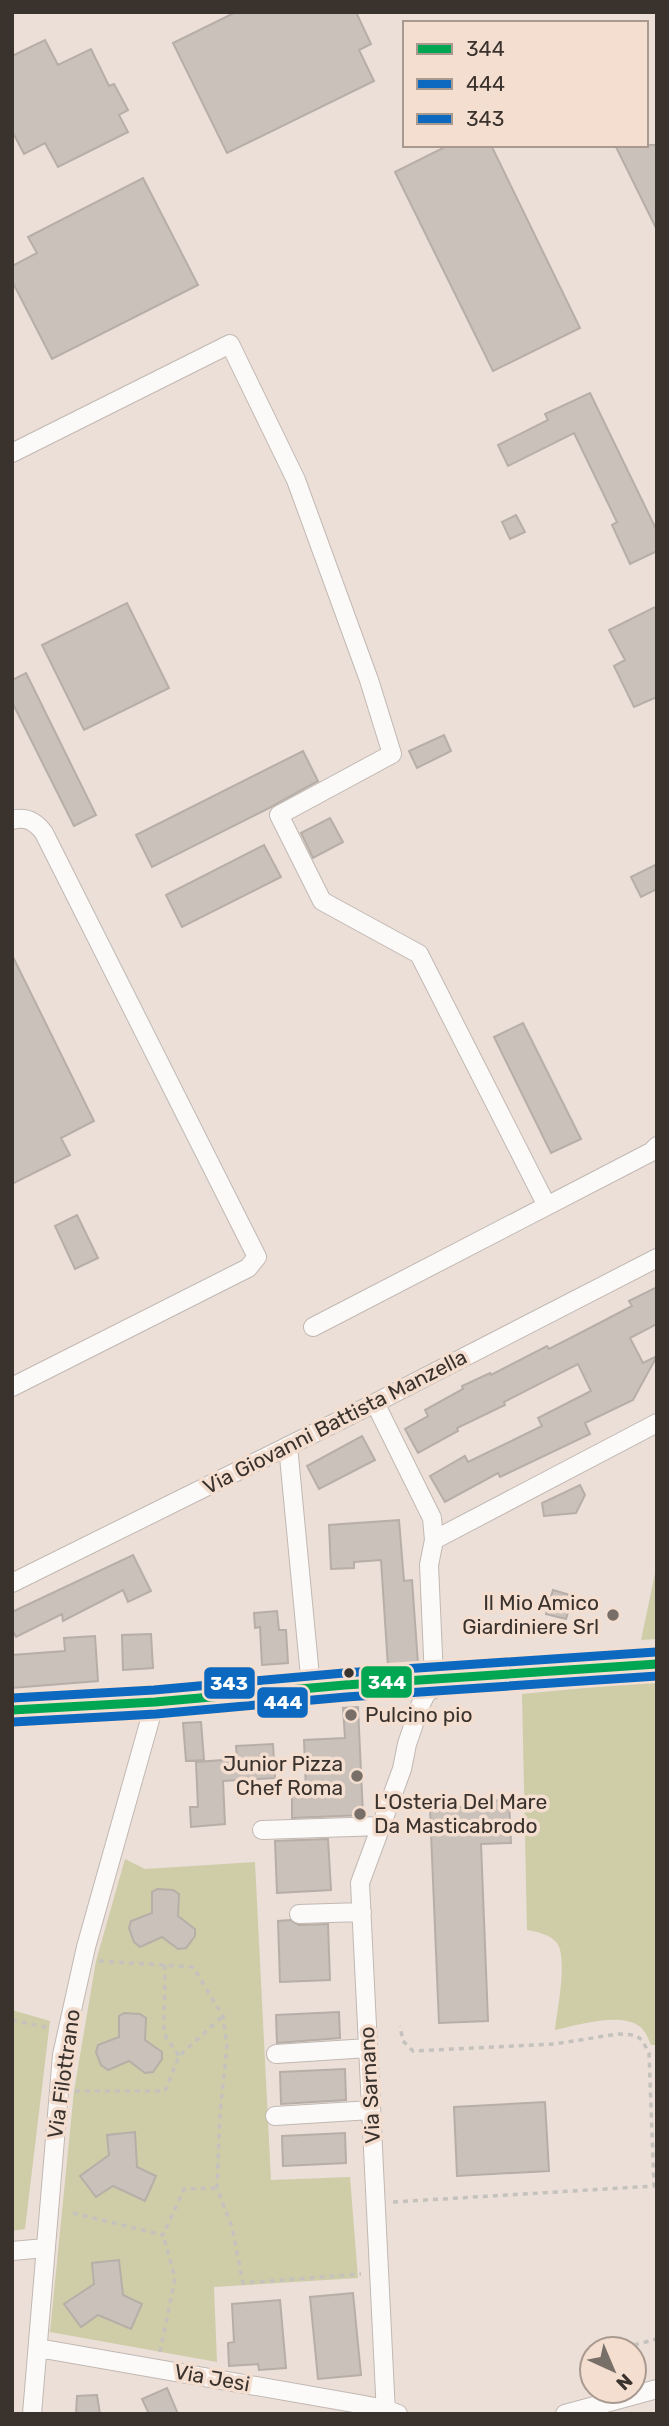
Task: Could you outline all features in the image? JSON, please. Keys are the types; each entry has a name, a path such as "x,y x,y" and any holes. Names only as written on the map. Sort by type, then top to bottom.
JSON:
{"street":[{"path":"12,453 230,344 296,480 369,680 392,754 279,815 322,901 419,954 547,1206"},
{"path":"12,820 29,819 44,833 257,1257 248,1268 12,1387"},
{"path":"313,1327 651,1152 657,1146"},
{"name":"Via Giovanni Battista Manzella","path":"12,1583 375,1403 657,1258"},
{"path":"375,1403 432,1518 434,1540 657,1423"},
{"path":"288,1446 311,1688"},
{"name":"Via Sarnano","path":"390,2412 360,1883 402,1769 416,1748 429,1709 433,1678 429,1565 434,1540"},
{"path":"12,1710 155,1702 433,1678 657,1664"},
{"name":"Via Filottrano","path":"32,2414 57,2092 66,2034 86,1947 155,1702"},
{"path":"261,1830 381,1826"},
{"path":"299,1914 362,1912"},
{"path":"276,2054 368,2048"},
{"path":"275,2116 371,2110"},
{"path":"12,2250 45,2248"},
{"name":"Via Jesi","path":"38,2348 390,2412"},
{"path":"565,2414 626,2406 657,2389"}],"path":[{"path":"94,1961 193,1966 223,2017 227,2047 220,2112 217,2188 232,2227 243,2283 361,2274"},
{"path":"165,1965 164,2034 179,2056"},
{"path":"71,2091 165,2091 179,2056 223,2017"},
{"path":"12,2020 52,2028"},
{"path":"388,2203 654,2186 649,2053 642,2040 635,2035 618,2034 554,2044 413,2052 403,2041 400,2026"},
{"path":"159,2357 175,2278 163,2235 184,2189 217,2188"},
{"path":"73,2213 163,2235"}],"green space":[{"path":"657,1564 657,1639 641,1640"},
{"path":"657,1681 657,2045 651,2045 641,2028 621,2020 598,2021 555,2030 562,1973 560,1951 551,1937 527,1930 522,1694"},
{"path":"125,1859 145,1869 255,1862 271,2180 350,2177 358,2278 214,2287 217,2362 50,2332 74,2091 96,1961"},
{"path":"12,2010 50,2021 25,2229 12,2231"}],"building":[{"path":"236,12 356,12 371,44 359,50 374,81 227,153 173,43"},
{"path":"45,40 58,65 91,49 109,86 114,84 128,110 119,115 128,132 58,167 45,143 24,154 12,131 12,56"},
{"path":"657,145 657,230 616,147"},
{"path":"445,147 492,147 580,328 493,371 395,172"},
{"path":"143,178 198,285 52,359 12,281 12,266 37,253 28,237"},
{"path":"590,393 657,531 657,551 630,564 612,525 617,522 574,433 508,466 498,445 548,420 545,414"},
{"path":"516,515 525,532 510,539 502,522"},
{"path":"127,603 169,688 84,730 42,645"},
{"path":"657,606 657,697 634,707 614,666 625,660 609,630"},
{"path":"26,673 96,815 74,826 12,702 12,680"},
{"path":"444,735 451,751 417,768 409,751"},
{"path":"303,751 318,781 152,867 136,835"},
{"path":"330,818 343,842 313,858 301,833"},
{"path":"264,845 281,877 182,927 166,895"},
{"path":"657,864 657,889 641,897 631,877"},
{"path":"12,955 94,1121 61,1138 70,1155 12,1184"},
{"path":"523,1023 581,1139 551,1153 494,1037"},
{"path":"77,1215 98,1258 75,1269 55,1226"},
{"path":"657,1287 657,1324 630,1338 643,1363 657,1356 633,1400 585,1423 590,1434 500,1477 498,1473 445,1502 430,1476 465,1456 468,1462 542,1426 538,1418 591,1391 578,1364 504,1402 505,1405 457,1428 458,1431 418,1453 405,1429 428,1416 425,1410 463,1389 462,1386 490,1373 491,1375 547,1346 549,1349 632,1306 629,1301"},
{"path":"362,1436 375,1460 319,1489 307,1466"},
{"path":"580,1485 585,1495 576,1513 544,1516 542,1503"},
{"path":"399,1520 404,1581 412,1580 418,1664 388,1667 381,1560 354,1562 354,1568 331,1569 329,1525"},
{"path":"133,1555 151,1591 128,1602 123,1590 63,1621 62,1614 16,1637 12,1629 12,1612"},
{"path":"553,1590 573,1596 566,1619 546,1614"},
{"path":"277,1611 279,1630 286,1630 288,1663 262,1665 260,1627 255,1628 254,1613"},
{"path":"151,1634 153,1668 123,1670 122,1635"},
{"path":"95,1636 98,1681 12,1688 12,1655 65,1651 64,1638"},
{"path":"358,1707 363,1815 292,1818 292,1790 306,1790 304,1740 345,1738 343,1708"},
{"path":"201,1722 204,1760 186,1761 183,1723"},
{"path":"273,1744 275,1778 223,1781 225,1824 191,1827 190,1807 198,1807 196,1762 237,1759 236,1746"},
{"path":"509,1800 511,1843 481,1844 488,2021 439,2023 430,1809 481,1806 481,1801"},
{"path":"328,1839 331,1890 277,1893 275,1841"},
{"path":"157,1889 173,1890 179,1894 178,1916 195,1929 195,1936 186,1948 178,1949 162,1937 140,1947 134,1942 129,1928 131,1921 152,1913 152,1892"},
{"path":"290,1920 299,1925 328,1924 330,1980 280,1982 278,1921"},
{"path":"339,2012 340,2038 277,2043 276,2015"},
{"path":"124,2013 140,2014 146,2018 145,2040 162,2052 162,2059 153,2072 145,2073 129,2061 108,2070 101,2065 96,2052 98,2045 119,2037 119,2016"},
{"path":"345,2069 346,2100 281,2104 280,2072"},
{"path":"545,2102 549,2171 457,2176 454,2107"},
{"path":"135,2132 137,2167 156,2176 145,2201 113,2186 96,2197 80,2176 109,2155 107,2135"},
{"path":"345,2133 346,2163 283,2166 282,2136"},
{"path":"119,2260 123,2295 142,2304 131,2329 98,2315 81,2327 64,2304 94,2284 92,2263"},
{"path":"353,2293 361,2375 318,2379 310,2297"},
{"path":"280,2300 286,2368 259,2370 258,2364 229,2366 228,2343 234,2342 232,2304"},
{"path":"167,2388 178,2414 149,2414 142,2399"},
{"path":"97,2395 100,2414 76,2414 77,2396"}],"transit line":[{"name":"343","path":"12,1698 154,1690 344,1673 656,1652"},
{"name":"344","path":"12,1710 155,1702 345,1685 657,1664"},
{"name":"444","path":"13,1722 156,1714 346,1697 657,1676"}],"place":[{"name":"Il Mio Amico Giardiniere Srl","path":"613,1615"},
{"name":"Pulcino pio","path":"351,1715"},
{"name":"Junior Pizza Chef Roma","path":"357,1776"},
{"name":"L'Osteria Del Mare Da Masticabrodo","path":"360,1814"}]}
